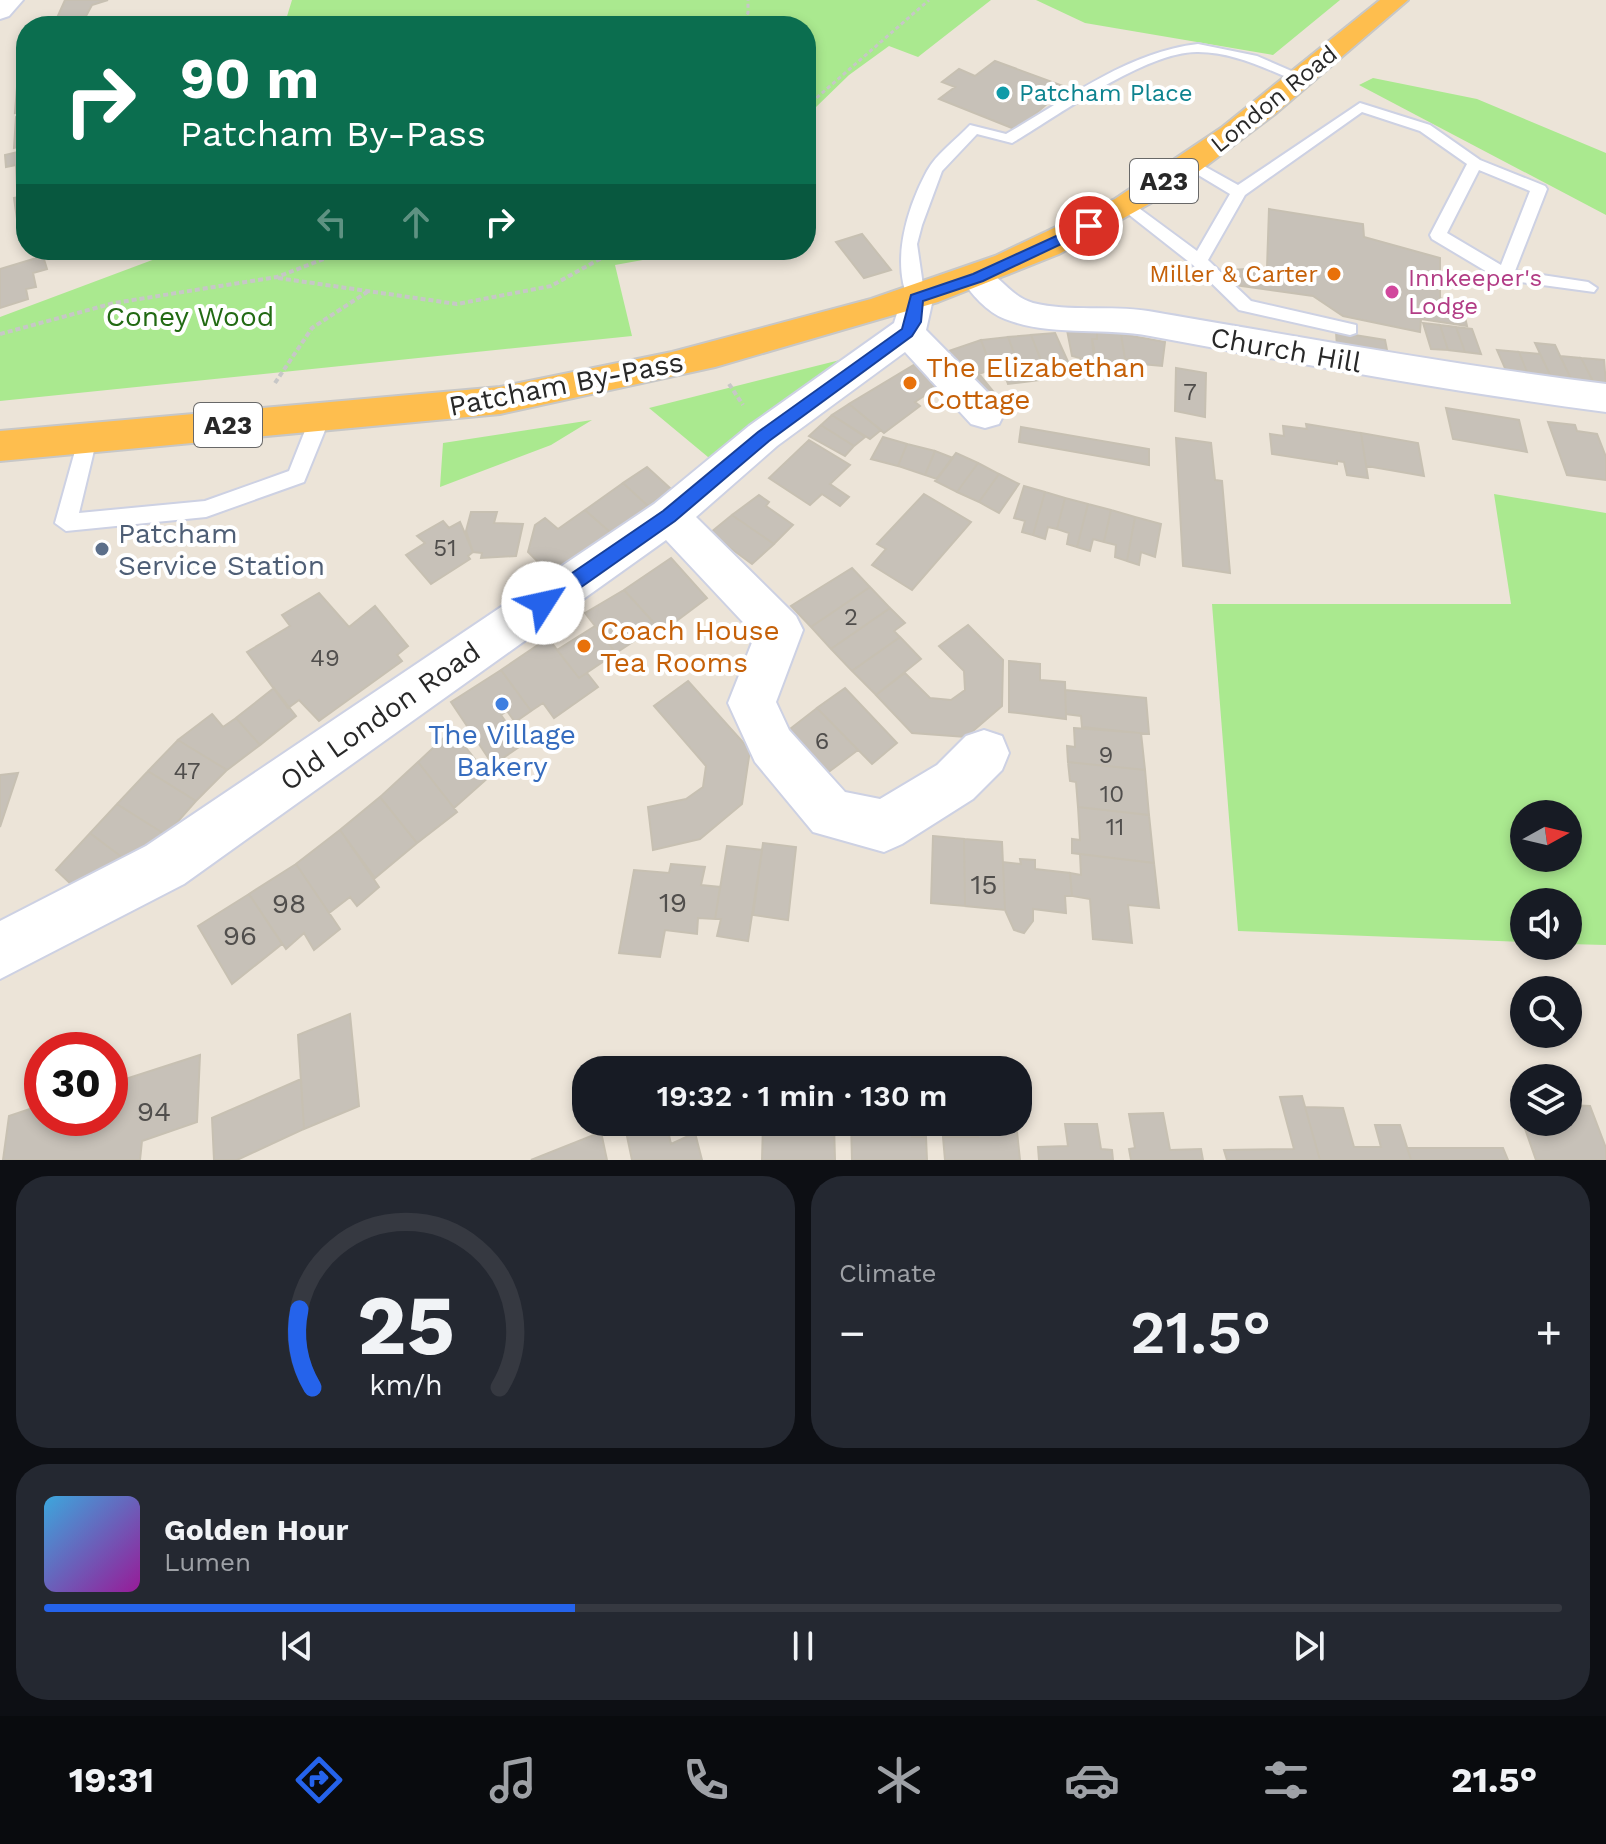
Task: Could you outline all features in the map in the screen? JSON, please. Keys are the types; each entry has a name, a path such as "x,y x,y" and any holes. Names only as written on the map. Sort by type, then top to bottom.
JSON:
{"highway":[{"name":"London Road","path":"978,278 1126,206 1237,133 1395,0"},
{"name":"Patcham By-Pass","path":"0,446 457,407 525,398 912,315 978,278"}],"street":[{"path":"0,11 10,0"},
{"name":"Church Hill","path":"978,278 1003,303 1032,315 1107,317 1419,373 1606,398"},
{"path":"912,315 985,414"},
{"name":"Old London Road","path":"0,951 165,865 669,516 912,315"},
{"path":"669,516 780,630 752,703 772,746 831,814 884,826 955,782 984,753"}],"lane":[{"path":"912,315 909,244 914,225 935,170 975,128 1007,140 1124,70 1195,47 1247,56 1303,79"},
{"path":"1199,261 1239,192 1360,107 1425,128 1475,163 1539,189 1505,275"},
{"path":"1475,163 1438,235 1505,275 1588,288"},
{"path":"1190,164 1239,192"},
{"path":"1126,206 1199,261 1245,306 1350,329"},
{"path":"87,438 66,523 206,509 297,476 320,418"}],"path":[{"path":"816,98 929,0"},
{"path":"0,334 114,303 277,277 321,260"},
{"path":"277,277 457,304 551,286 598,260"},
{"path":"273,387 298,341 334,308 370,291"}],"green space":[{"path":"292,0 991,0 918,57 889,46 849,75 816,107 816,16 287,16"},
{"path":"1036,0 1340,0 1273,55 1085,23"},
{"path":"1373,78 1477,99 1606,153 1606,215 1359,85"},
{"name":"Coney Wood","path":"152,260 643,260 615,265 632,336 0,401 0,317"},
{"path":"844,359 714,462 649,408"},
{"path":"592,420 551,445 440,487 443,443"},
{"path":"1494,494 1606,513 1606,945 1582,944 1582,888 1510,888 1510,941 1238,931 1212,604 1511,604"}],"building":[{"path":"65,0 108,0 92,5 86,16 58,16"},
{"name":"Patcham Place","path":"995,61 1066,87 1017,130 939,99 955,87 942,82 959,69 975,76"},
{"path":"16,152 16,165 6,167 5,155"},
{"name":"Miller & Carter","path":"1269,209 1363,224 1364,237 1440,258 1440,298 1463,308 1467,326 1421,319 1420,332 1343,316 1313,296 1235,285 1229,270 1267,268"},
{"path":"862,234 891,270 864,278 836,242"},
{"path":"30,260 44,260 47,269 33,273 36,287 26,289 28,299 0,308 0,269"},
{"path":"1423,323 1440,325 1448,350 1431,349"},
{"path":"1440,325 1456,327 1465,352 1448,350"},
{"path":"1456,327 1472,329 1481,354 1465,352"},
{"path":"1067,330 1097,332 1097,339 1092,339 1098,369 1082,367 1080,358 1072,356"},
{"path":"1097,332 1121,334 1125,359 1129,359 1131,372 1111,372 1110,360 1094,358 1092,339 1097,339"},
{"path":"1336,332 1385,340 1388,355 1337,347"},
{"path":"1055,333 1074,375 1058,377 1052,362 1042,363 1031,335"},
{"path":"1121,334 1165,342 1162,366 1130,363 1125,359"},
{"path":"1031,335 1042,363 1034,364 1040,380 1025,382 1008,337"},
{"path":"1008,337 1025,382 1008,384 1002,368 992,369 981,340"},
{"path":"981,340 992,369 979,374 997,396 976,404 937,355"},
{"path":"1535,343 1555,345 1572,381 1552,379"},
{"path":"1497,350 1519,352 1529,377 1508,375"},
{"path":"1519,352 1540,354 1552,379 1529,377"},
{"path":"1560,356 1581,358 1594,383 1572,381"},
{"path":"1581,358 1604,360 1606,384 1594,383"},
{"path":"922,360 945,382 915,402 920,406 884,433 849,404"},
{"path":"1176,368 1206,373 1205,417 1175,411"},
{"path":"849,404 881,430 870,439 832,415"},
{"path":"1446,408 1519,420 1527,452 1453,439"},
{"path":"832,415 865,437 854,446 821,425"},
{"path":"1548,422 1575,425 1577,431 1597,434 1606,457 1606,480 1567,475"},
{"path":"1306,424 1361,433 1368,478 1347,475 1344,462 1337,461 1337,464 1272,454 1270,434 1284,436 1283,426 1307,429"},
{"path":"821,425 854,446 845,456 809,436"},
{"path":"1021,427 1149,449 1149,465 1019,442"},
{"path":"1361,433 1418,443 1424,476 1366,466"},
{"path":"883,437 907,444 898,466 871,459"},
{"path":"1176,438 1211,443 1215,480 1222,481 1230,573 1183,566"},
{"path":"809,440 850,465 830,484 849,497 840,506 822,494 810,505 769,478"},
{"path":"907,444 935,451 925,475 898,466"},
{"path":"935,451 953,458 937,479 925,475"},
{"path":"956,453 978,463 957,492 935,481"},
{"path":"978,463 999,474 979,502 957,492"},
{"path":"647,467 671,489 648,506 623,483"},
{"path":"999,474 1019,484 999,513 979,502"},
{"path":"623,483 648,506 611,533 585,510"},
{"path":"1024,486 1045,492 1033,535 1022,532 1025,521 1014,518"},
{"path":"1045,492 1065,498 1057,529 1048,527 1045,539 1033,535"},
{"path":"924,494 971,522 912,590 872,565 886,549 877,544"},
{"path":"759,495 769,502 766,506 793,525 774,544 732,515"},
{"path":"1065,498 1088,504 1077,547 1067,544 1069,533 1057,529"},
{"path":"1088,504 1111,510 1104,542 1093,539 1090,551 1077,547"},
{"path":"585,510 611,533 552,576 528,552 535,525 545,518 558,529"},
{"path":"1111,510 1135,517 1127,561 1115,557 1116,545 1104,542"},
{"path":"471,512 497,512 494,523 523,524 516,556 481,558 482,553 473,552 466,531"},
{"path":"732,515 774,544 752,564 710,533"},
{"path":"1135,517 1161,524 1155,557 1141,552 1139,565 1127,561"},
{"path":"443,521 449,528 460,522 473,552 468,556 470,559 431,584 406,555 425,543 417,536"},
{"path":"671,558 707,598 662,632 624,590"},
{"path":"852,568 870,587 811,627 791,606"},
{"path":"870,587 890,608 831,649 811,627"},
{"path":"624,590 657,626 616,653 585,613"},
{"path":"319,593 349,627 375,606 408,646 397,655 402,661 319,721 299,700 288,708 247,652 290,626 282,615"},
{"path":"890,608 905,623 894,631 900,637 852,671 831,649"},
{"path":"968,625 1003,660 1002,706 966,737 912,733 876,695 905,673 930,698 951,700 965,690 964,671 939,646"},
{"path":"595,626 616,653 579,678 557,650"},
{"path":"900,637 921,659 876,695 852,671"},
{"path":"548,638 579,678 587,673 598,687 554,718 543,703 531,711 501,670"},
{"path":"1009,661 1040,664 1040,680 1065,682 1066,719 1009,712"},
{"path":"501,670 531,711 515,722 507,711 501,715 522,745 493,765 451,702"},
{"path":"688,681 750,750 742,804 700,839 653,850 648,807 686,799 703,787 706,766 654,706"},
{"path":"274,688 296,716 260,745 236,718"},
{"path":"845,688 897,743 872,764 817,708"},
{"path":"1065,690 1146,698 1149,734 1082,727 1081,716 1066,714"},
{"path":"817,708 858,750 826,774 786,732"},
{"path":"212,714 223,727 236,718 260,745 227,770 178,740"},
{"path":"1074,728 1141,733 1145,770 1068,762 1067,746 1075,747"},
{"path":"452,730 489,777 454,808 418,762"},
{"path":"178,740 227,770 196,801 148,771"},
{"path":"418,762 457,812 417,843 380,797"},
{"path":"1068,762 1145,770 1149,815 1078,807 1076,782 1070,781"},
{"path":"148,771 196,801 166,835 117,804"},
{"path":"18,773 0,827 0,775"},
{"path":"380,797 417,843 375,878 340,830"},
{"path":"117,804 166,835 127,861 90,833"},
{"path":"1078,807 1149,815 1154,863 1072,853 1072,839 1080,840"},
{"path":"340,830 379,887 357,906 350,897 329,913 296,864"},
{"path":"90,833 127,861 73,886 56,870"},
{"path":"933,836 964,839 965,906 931,903"},
{"path":"964,839 1002,842 1005,910 965,906"},
{"path":"763,843 796,847 788,920 753,915"},
{"path":"727,846 762,850 748,941 717,936 721,919 715,919"},
{"path":"1080,854 1154,863 1159,908 1128,905 1132,943 1093,939 1090,899 1072,896 1070,873 1081,875"},
{"path":"1020,859 1035,860 1035,869 1070,873 1072,896 1065,896 1066,913 1033,909 1033,921 1024,933 1014,930 1005,910 1003,862 1021,864"},
{"path":"296,864 340,929 314,950 304,933 286,949 249,894"},
{"path":"671,864 705,867 701,885 720,887 715,919 698,918 697,934 665,930 660,957 619,953 634,870 669,873"},
{"path":"249,894 282,944 232,984 198,926"},
{"path":"350,1014 359,1106 304,1129 298,1035"},
{"path":"200,1055 197,1122 142,1141 140,1160 3,1160 9,1116 24,1111 24,1136 128,1136 128,1078"},
{"path":"301,1079 304,1129 237,1160 214,1160 212,1118"},
{"path":"1302,1096 1320,1160 1227,1160 1224,1150 1294,1149 1280,1097"},
{"path":"1582,1106 1590,1106 1606,1148 1606,1160 1536,1160 1528,1136 1582,1136"},
{"path":"1305,1107 1343,1108 1354,1147 1381,1147 1375,1125 1400,1125 1411,1160 1320,1160"},
{"path":"1163,1113 1170,1150 1201,1149 1203,1160 1131,1160 1129,1149 1135,1148 1129,1114"},
{"path":"1065,1124 1097,1124 1101,1149 1112,1150 1113,1160 1039,1160 1038,1147 1068,1146"},
{"path":"591,1136 602,1136 607,1160 531,1160"},
{"path":"627,1136 669,1136 671,1144 696,1136 702,1160 632,1160"},
{"path":"763,1136 834,1136 835,1160 762,1160"},
{"path":"851,1136 926,1137 927,1160 852,1160"},
{"path":"1017,1136 1020,1160 945,1160 943,1137"},
{"path":"1407,1148 1503,1148 1508,1160 1411,1160"}],"place":[{"name":"Patcham Place","path":"1003,93"},
{"name":"Miller & Carter","path":"1334,274"},
{"name":"Innkeeper's Lodge","path":"1392,292"},
{"name":"The Elizabethan Cottage","path":"910,383"},
{"name":"Patcham Service Station","path":"102,549"},
{"name":"Coach House Tea Rooms","path":"584,646"},
{"name":"The Village Bakery","path":"502,704"}],"route":[{"path":"543,603 669,516 763,436 907,332 913,322 916,299 978,278 1089,226"}]}
